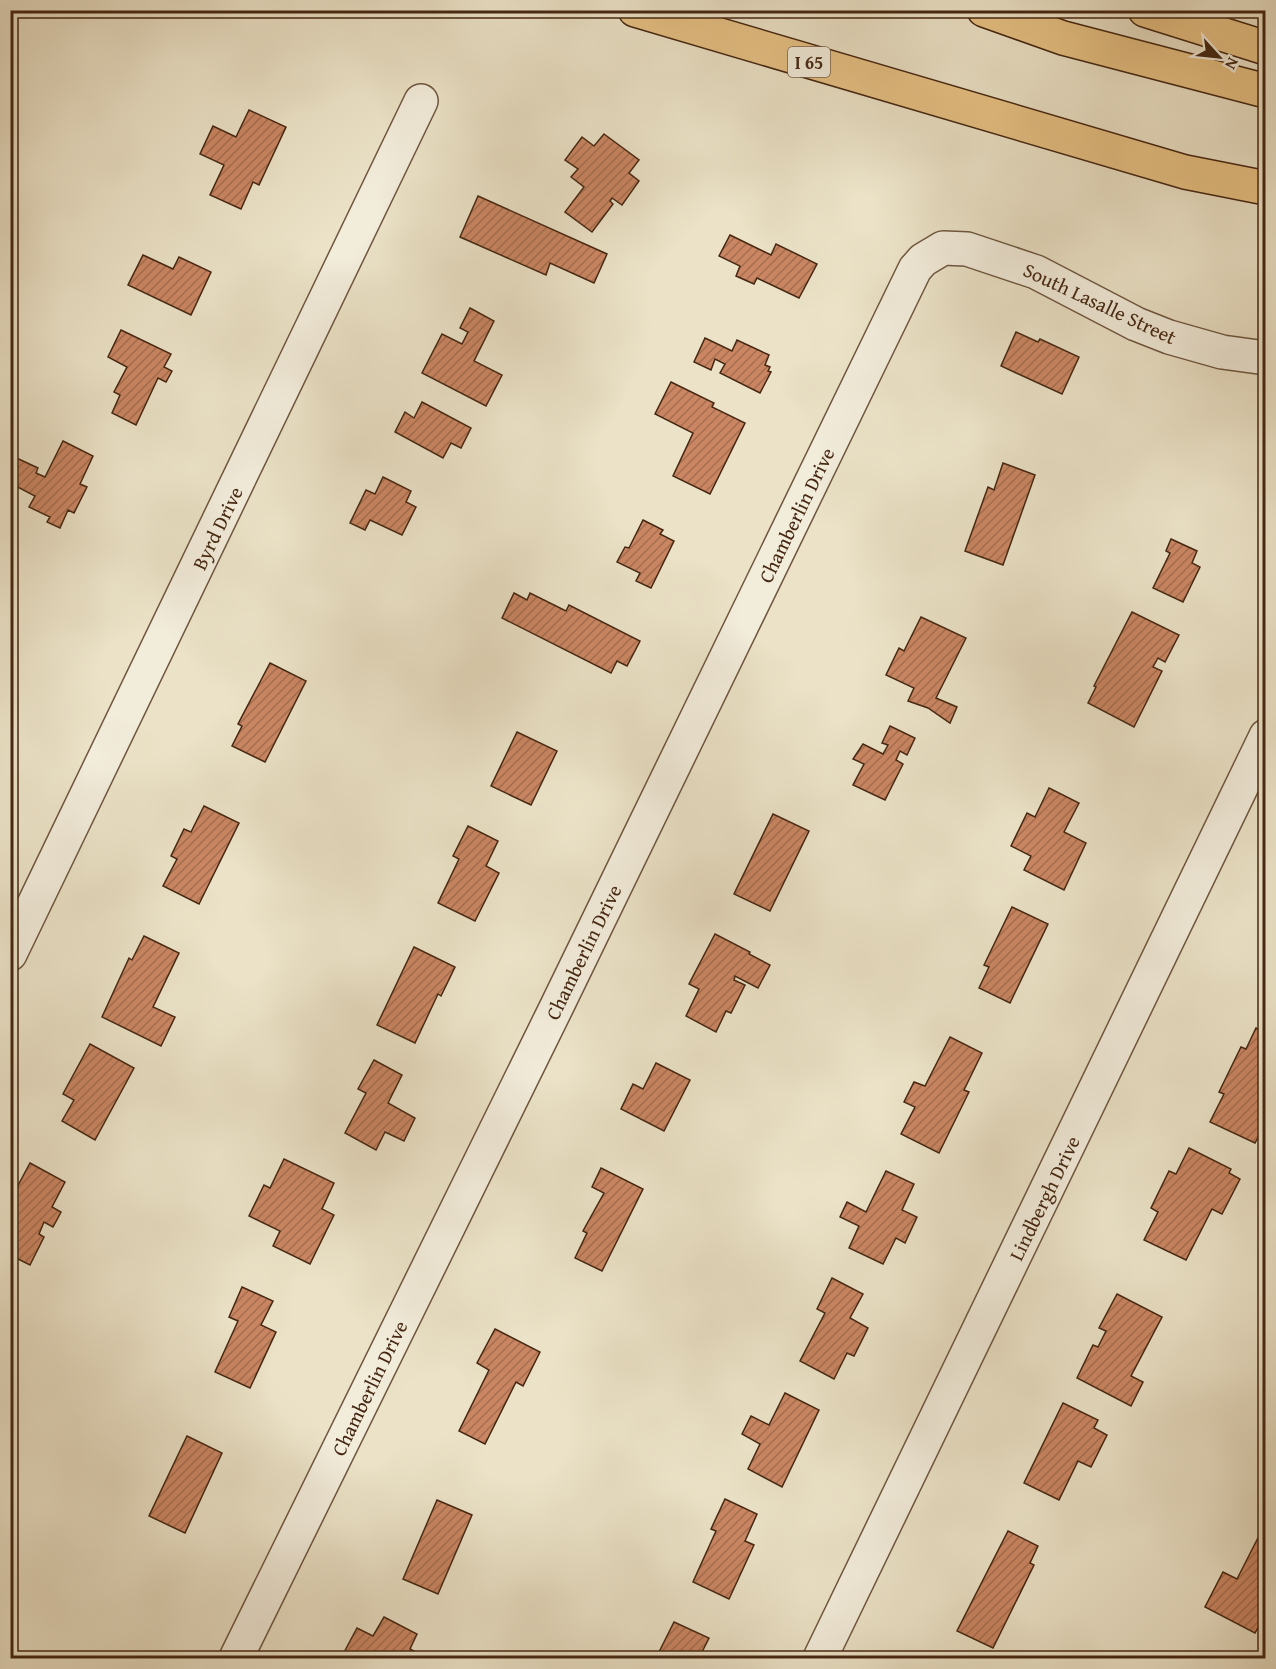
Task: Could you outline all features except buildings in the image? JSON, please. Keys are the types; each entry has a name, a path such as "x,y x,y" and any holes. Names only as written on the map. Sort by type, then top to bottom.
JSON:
{"highway":[{"name":"I 65","path":"635,10 1185,172 1266,188"},
{"path":"984,10 1063,38 1266,91"},
{"path":"1146,10 1266,24"},
{"path":"1146,10 1266,48"},
{"path":"1185,172 1266,208"}],"street":[{"name":"Byrd Drive","path":"10,954 421,101"},
{"name":"South Lasalle Street","path":"937,251 956,247 1003,260 1065,286 1116,315 1150,330 1198,346 1266,358"},
{"name":"Chamberlin Drive","path":"236,1659 915,269 923,260 937,251"},
{"name":"Lindbergh Drive","path":"820,1659 1266,736"}]}
